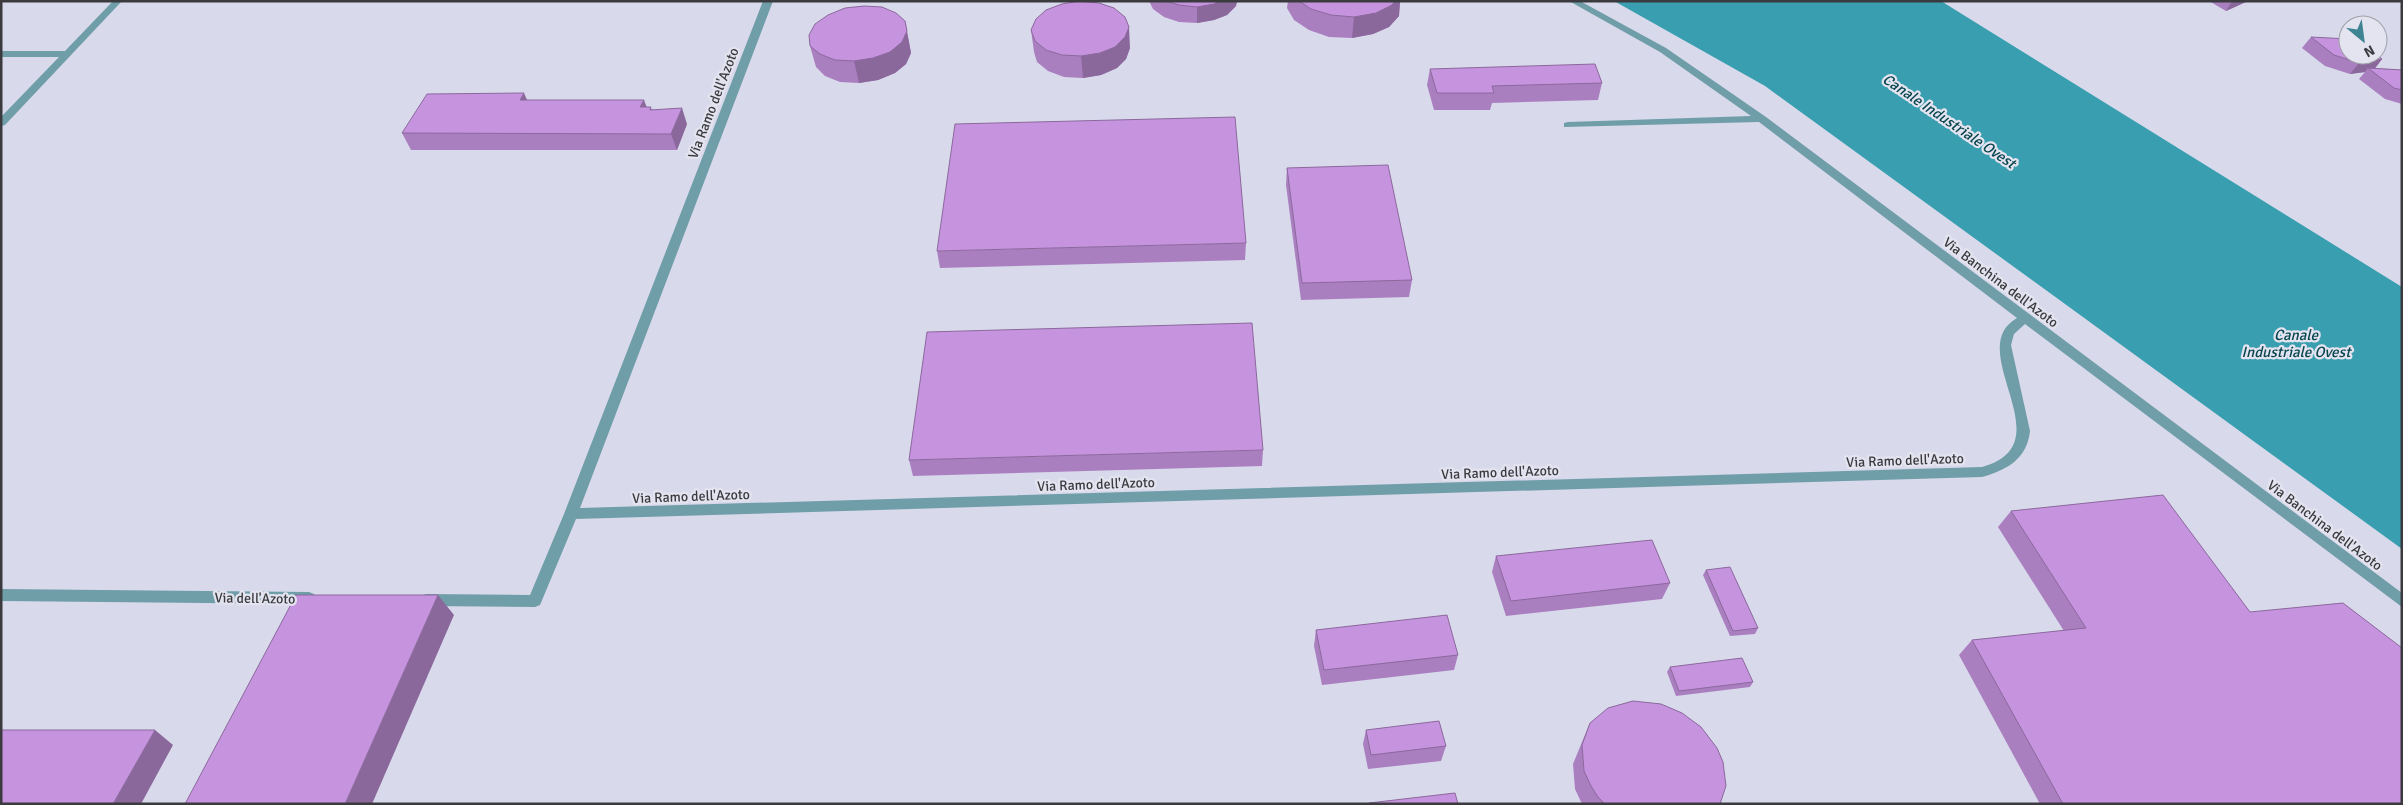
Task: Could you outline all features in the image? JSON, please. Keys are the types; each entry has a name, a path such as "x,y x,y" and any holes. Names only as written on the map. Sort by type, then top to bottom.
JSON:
{"street":[{"path":"1,123 118,1"},
{"name":"Via Ramo dell'Azoto","path":"768,1 571,514 1982,472 2007,462 2018,452 2024,438 2005,345 2006,335 2012,326 2025,319"},
{"name":"Via Banchina dell'Azoto","path":"1573,1 1663,50 1762,119 2025,319 2402,601"},
{"path":"1,54 67,54"},
{"path":"1568,125 1762,119"},
{"path":"416,600 535,601 571,514"},
{"name":"Via dell'Azoto","path":"1,595 327,599"}],"shaded area":[{"path":"1,1 1614,1 1765,86 2402,549 2402,804 1,804"},
{"path":"1941,1 2402,1 2402,287"}],"water":[{"name":"Canale Industriale Ovest","path":"1614,1 1941,1 2402,287 2402,549 1765,86"}],"building":[{"path":"1079,1 1099,3 1114,8 1125,17 1129,27 1125,37 1115,47 1100,53 1081,56 1062,55 1046,50 1035,41 1031,30 1036,19 1046,10 1062,4"},
{"path":"1166,1 1220,1 1197,7"},
{"path":"1299,1 1395,1 1392,5 1376,13 1354,17 1331,15 1311,9"},
{"path":"882,7 896,13 905,21 907,31 902,42 890,52 873,58 854,61 835,60 820,54 810,46 809,35 815,24 828,15 845,8"},
{"path":"2311,37 2338,38 2338,56"},
{"path":"1595,64 1602,83 1492,86 1494,93 1437,93 1430,69"},
{"path":"2368,68 2402,70 2402,90 2394,88"},
{"path":"524,93 520,100 644,100 640,107 651,107 650,110 682,108 671,134 402,133 427,94"},
{"path":"1235,117 1246,243 937,251 955,124"},
{"path":"1388,165 1412,280 1302,283 1287,168"},
{"path":"1252,323 1263,450 909,460 927,332"},
{"path":"2163,495 2250,612 2343,603 2402,648 2402,804 2063,804 1972,640 2086,628 2011,511"},
{"path":"1652,540 1670,583 1511,601 1496,556"},
{"path":"1730,567 1758,628 1733,631 1706,570"},
{"path":"296,595 438,595 345,804 185,804"},
{"path":"1447,615 1458,655 1324,670 1316,630"},
{"path":"1742,658 1753,682 1679,691 1670,667"},
{"path":"1633,701 1661,704 1682,713 1701,727 1717,748 1723,762 1726,786 1720,804 1605,804 1598,797 1584,771 1582,745 1590,723 1608,708"},
{"path":"1439,721 1446,746 1371,755 1366,730"},
{"path":"1,730 155,730 113,804 1,804"},
{"path":"1455,793 1458,804 1369,803"}]}
